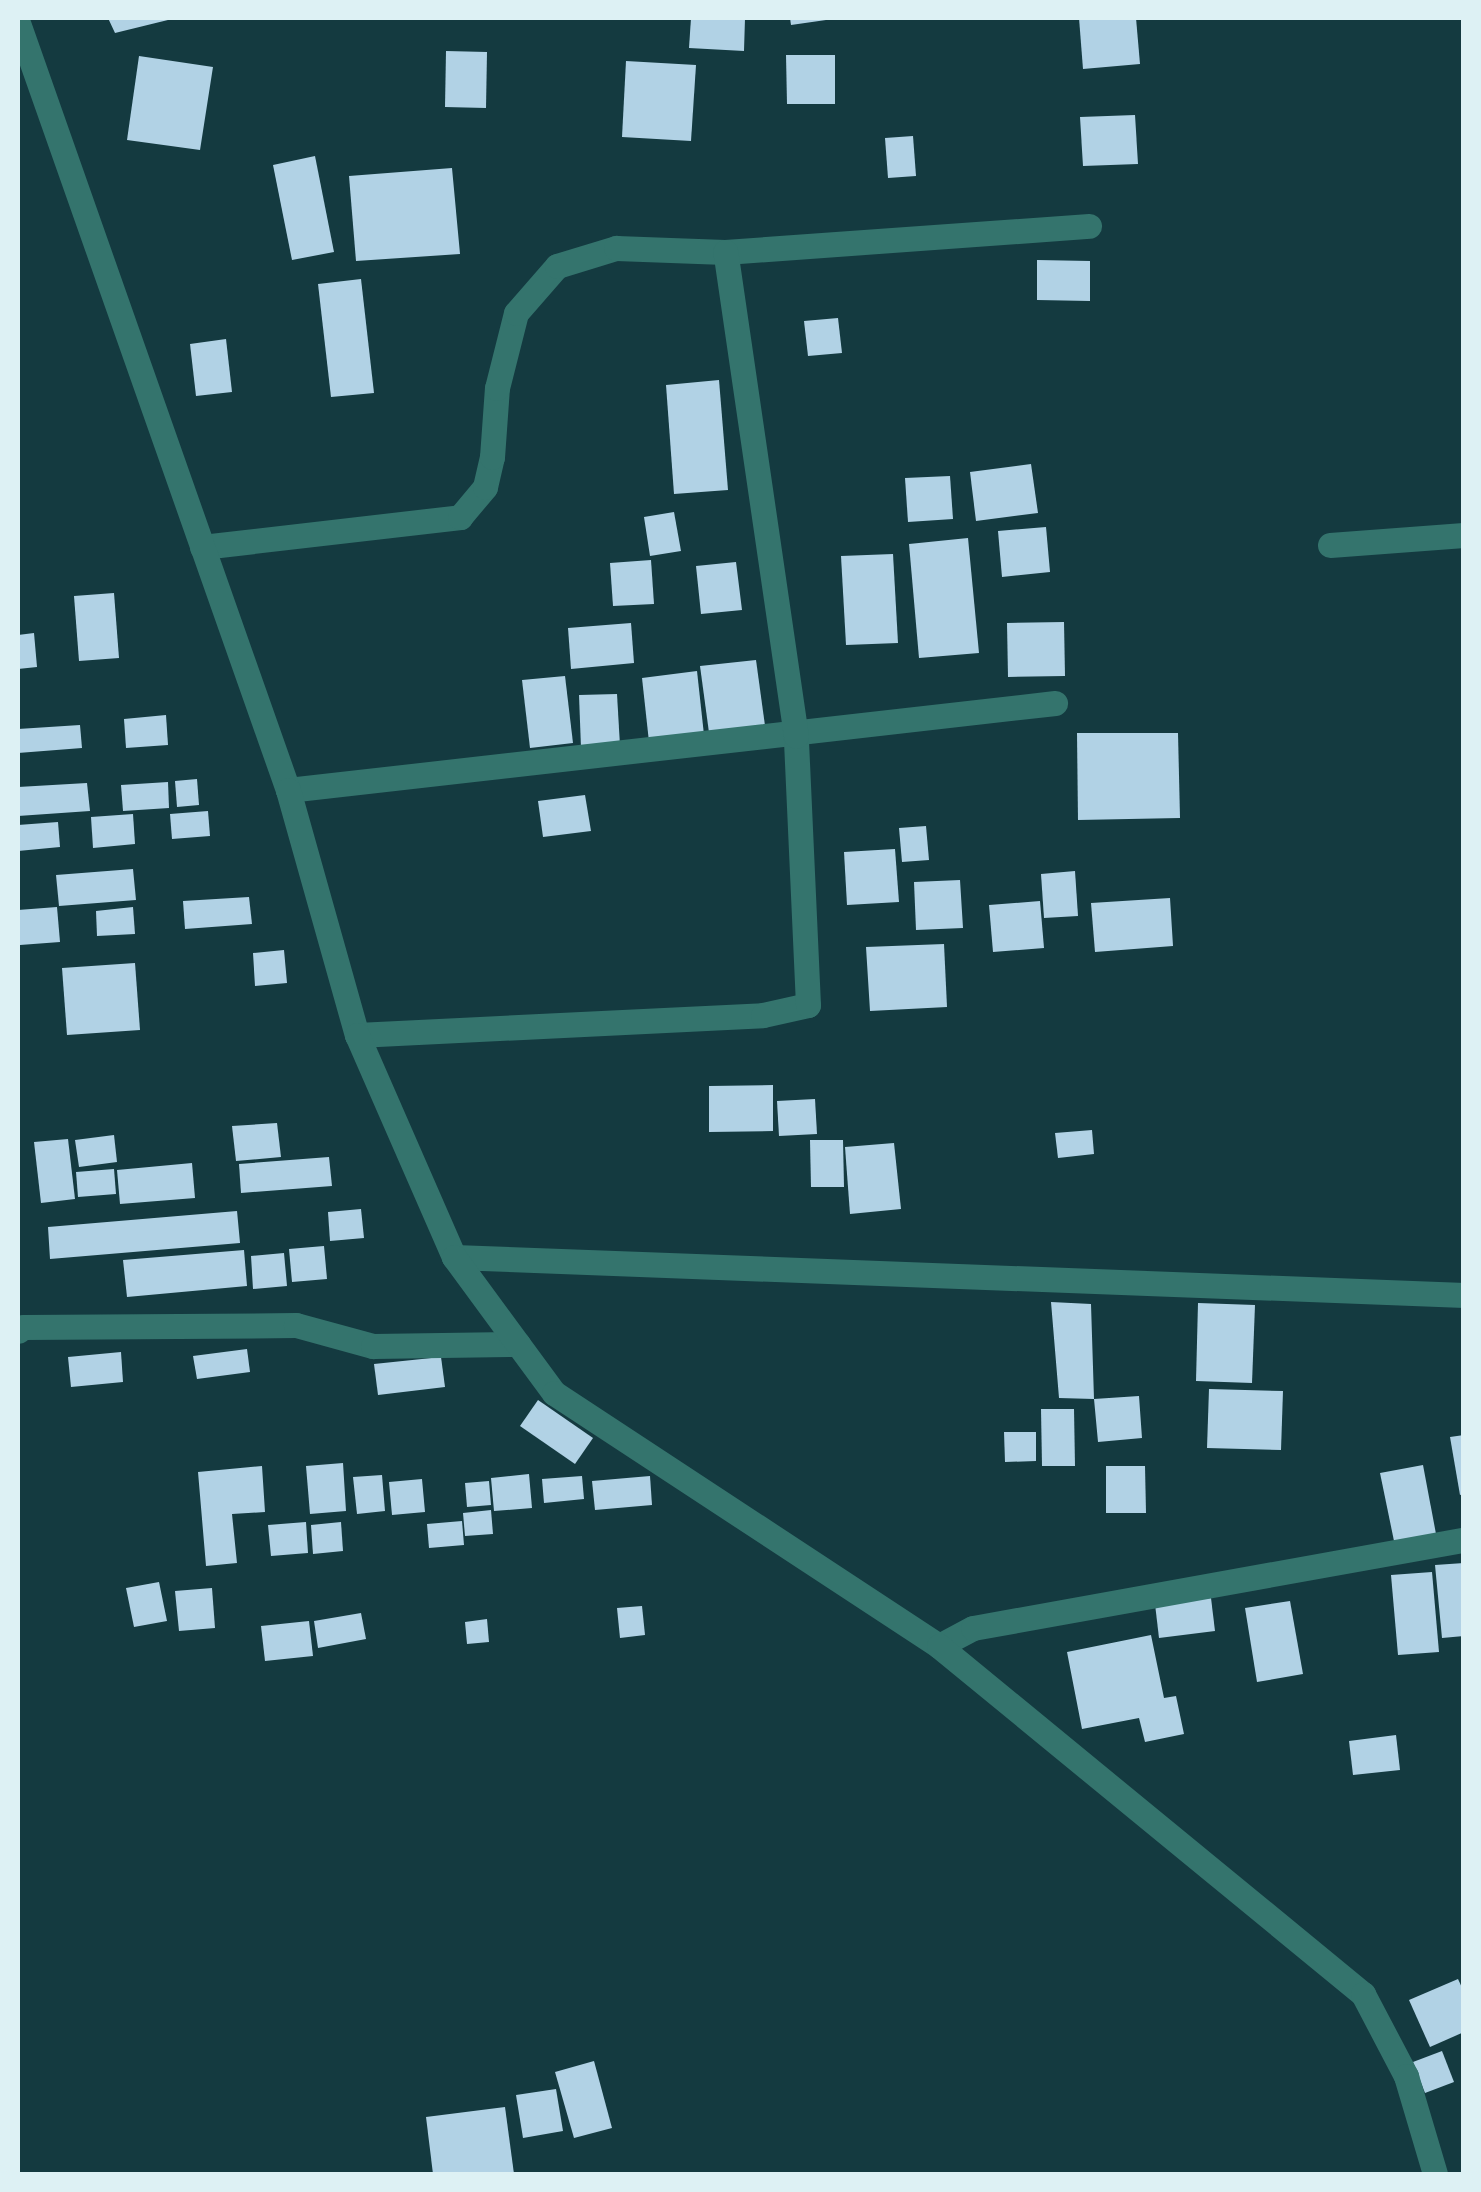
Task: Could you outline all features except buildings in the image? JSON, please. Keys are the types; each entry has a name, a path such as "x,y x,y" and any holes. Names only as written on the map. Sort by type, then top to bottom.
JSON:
{"street":[{"path":"18,22 288,790 357,1035 454,1256 554,1392 938,1646 1364,1994 1406,2076 1435,2174"},
{"path":"202,547 460,517 484,487 492,457 497,388 516,312 557,266 616,248 726,252 1089,226"},
{"path":"357,1035 763,1016 808,1005 796,736 726,252"},
{"path":"1330,545 1464,535"},
{"path":"288,790 796,736 1055,703"},
{"path":"454,1256 1464,1295"},
{"path":"18,1331 23,1326 296,1325 373,1346 518,1344"},
{"path":"938,1646 973,1628 1464,1540"}]}
